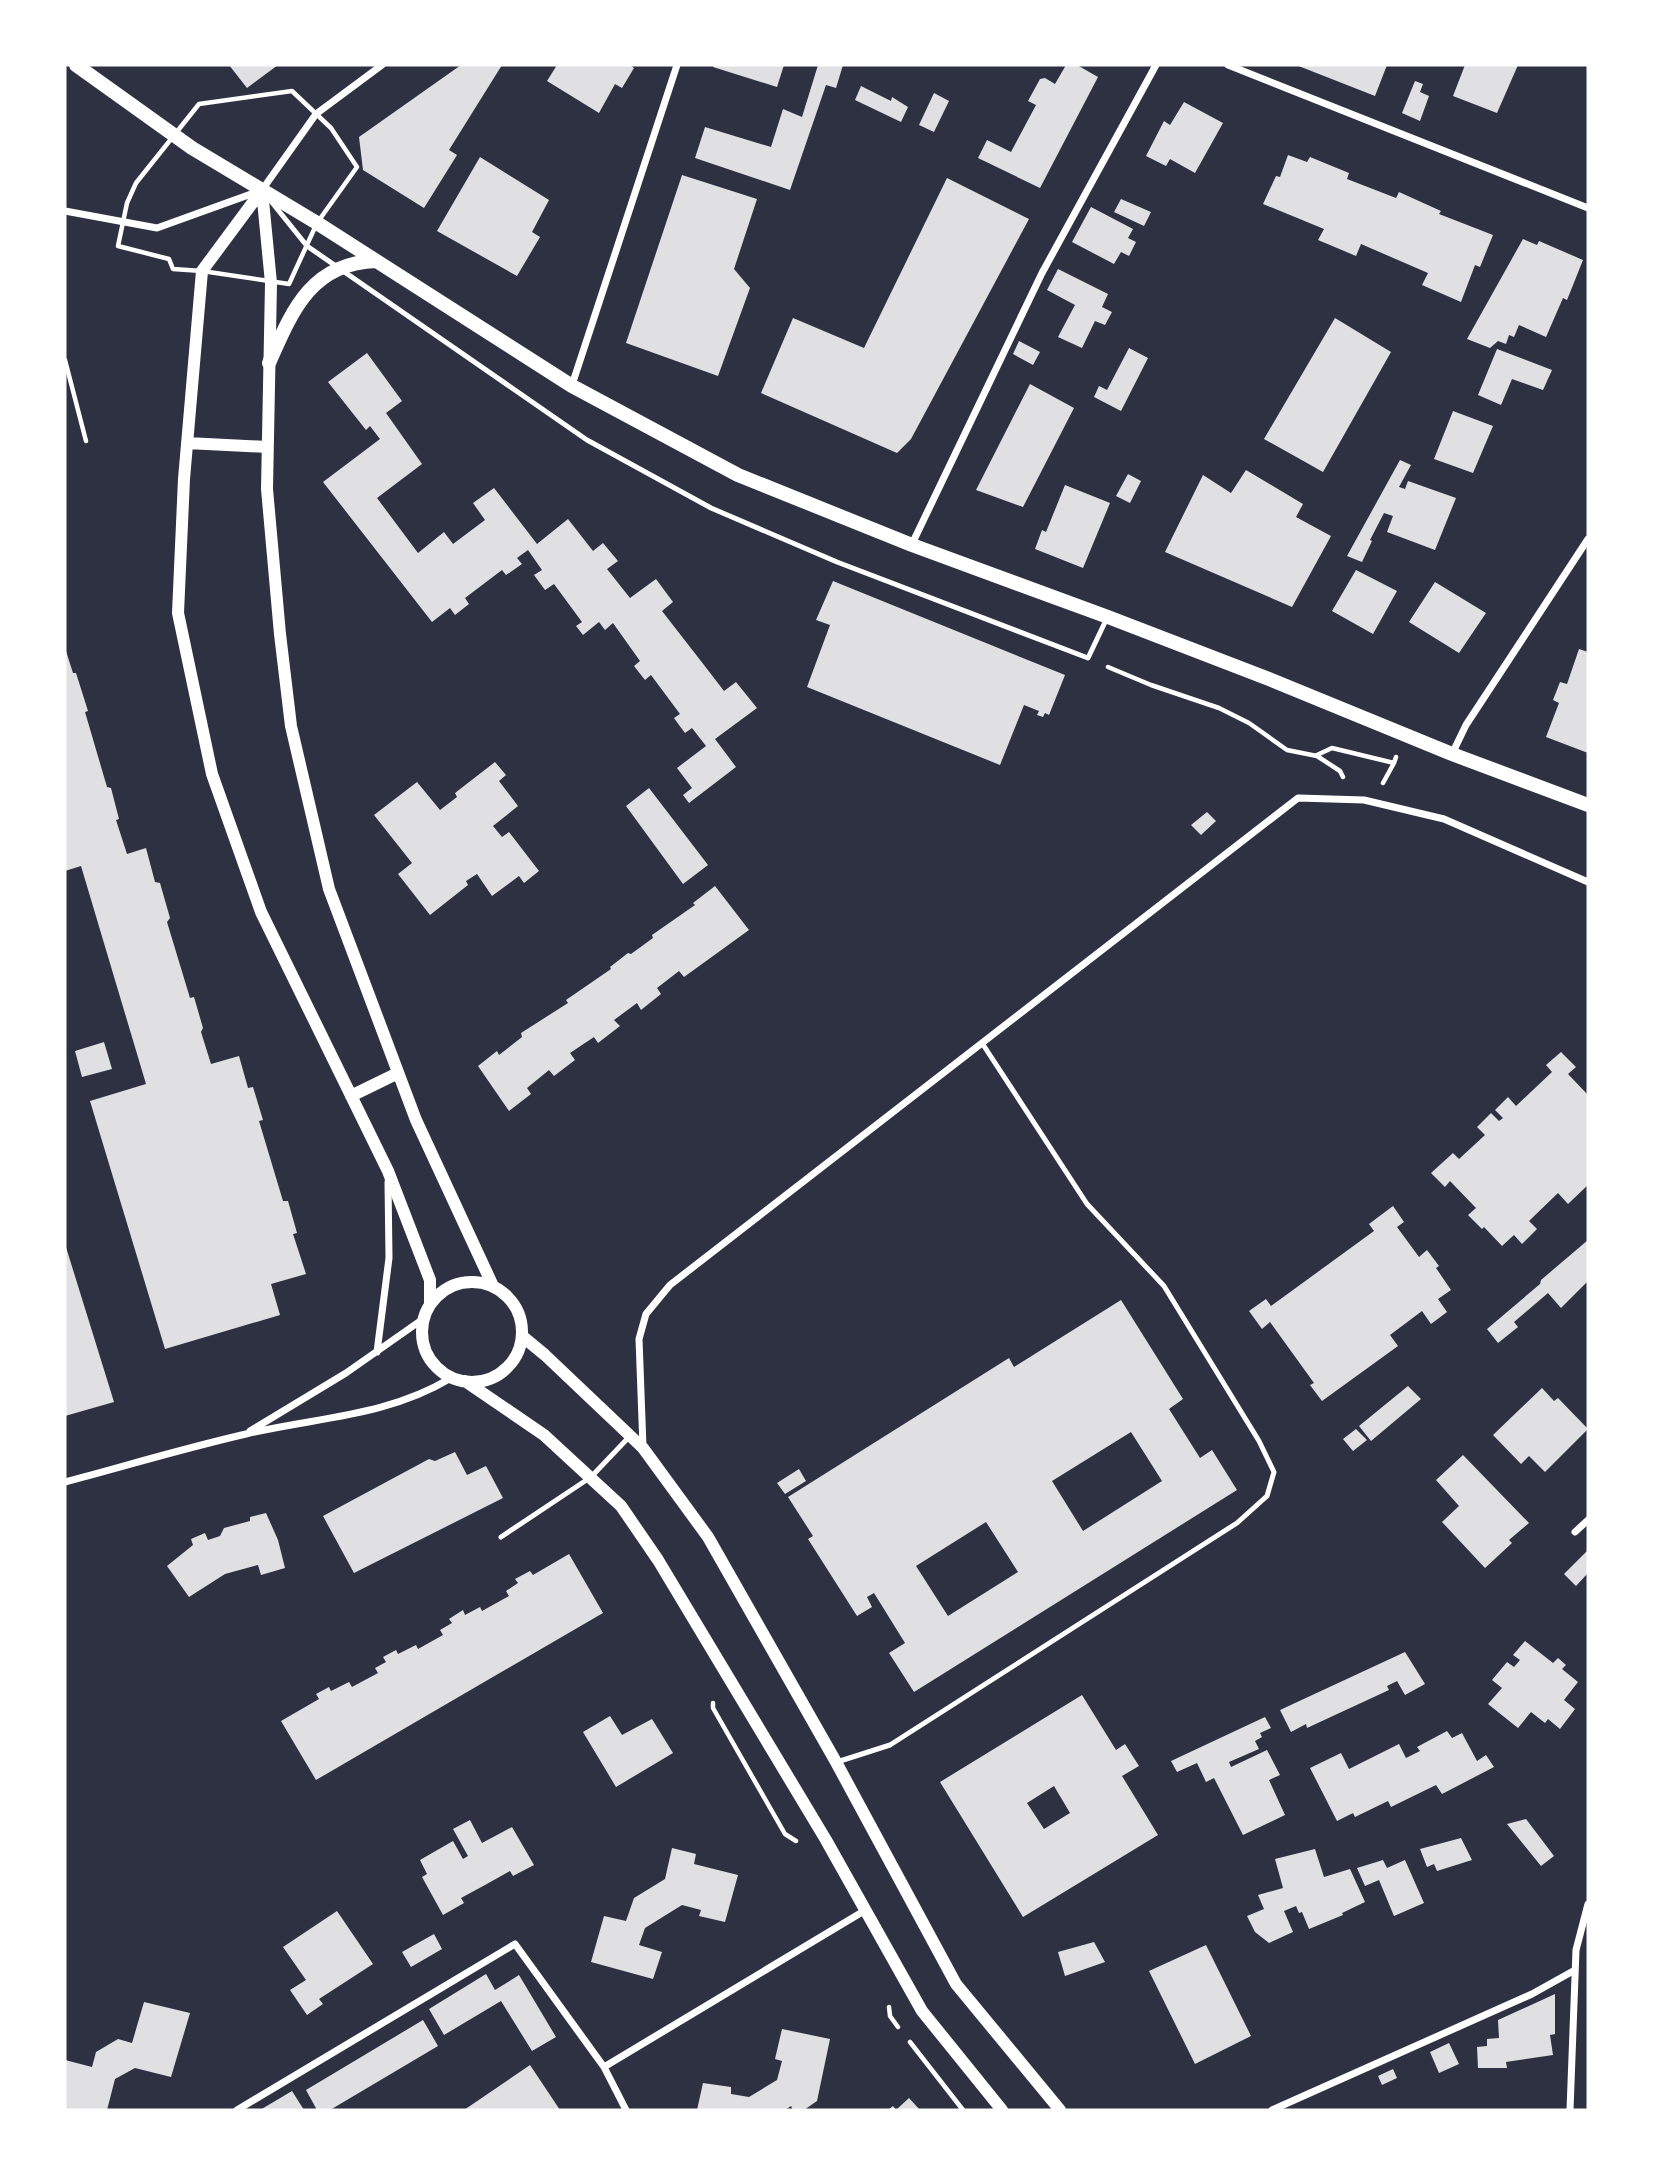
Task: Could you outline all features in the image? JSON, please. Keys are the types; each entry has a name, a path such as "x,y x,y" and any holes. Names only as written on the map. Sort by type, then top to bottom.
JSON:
{"main road":[{"path":"76,65 192,148 572,386 738,475 912,545 1108,617 1452,754 1588,805"},
{"path":"269,363 299,302 323,277 358,262 376,261"}],"street":[{"path":"382,65 316,114 202,271 187,443 178,613 212,774 261,912 388,1171 430,1280 430,1304"},
{"path":"572,386 677,65"},
{"path":"912,545 1042,273 1156,65"},
{"path":"1228,65 1588,208"},
{"path":"65,211 157,228 262,190"},
{"path":"262,190 271,283 267,489 291,726 329,888 416,1120 493,1286"},
{"path":"187,443 267,447"},
{"path":"1452,754 1466,725 1588,539"},
{"path":"643,1448 639,1339 646,1314 670,1285 1298,798 1359,800 1444,819 1588,882"},
{"path":"351,1096 398,1073"},
{"path":"377,1352 389,1258 388,1171"},
{"path":"476,1282 493,1286 515,1305 521,1320 522,1336 516,1356 503,1371 485,1380 464,1381 451,1378 434,1365 425,1351 423,1319 430,1304 442,1291 458,1283 476,1282"},
{"path":"246,1433 377,1352 423,1319"},
{"path":"522,1336 643,1448 708,1537 836,1762 956,1984 1060,2110"},
{"path":"65,1482 246,1433 369,1412 426,1393 451,1378"},
{"path":"464,1381 544,1435 621,1506 658,1560 826,1840 922,2011 1002,2110"},
{"path":"1576,1532 1588,1520"},
{"path":"1570,2110 1575,1970 1588,1904"},
{"path":"604,2067 864,1911"},
{"path":"236,2110 514,1944 604,2067 626,2110"},
{"path":"1272,2110 1532,1994 1575,1970"}],"lane":[{"path":"262,190 307,246 587,440 711,508 837,562 1088,658 1108,617"},
{"path":"836,1762 890,1745 1237,1523 1267,1496 1274,1472 1259,1441 1164,1286 1087,1204 982,1043"},
{"path":"501,1536 591,1477 630,1436"}],"path":[{"path":"199,104 292,91"},
{"path":"331,128 357,167"},
{"path":"127,203 136,183"},
{"path":"118,246 169,259 173,269"},
{"path":"225,275 244,278"},
{"path":"65,360 86,441"},
{"path":"1088,658 1151,685 1219,708 1249,723 1287,750 1317,756 1340,771 1359,800"},
{"path":"1317,756 1332,748 1394,762 1404,734"}],"building":[{"path":"229,65 278,65 247,88"},
{"path":"461,65 502,65 449,150 457,155 424,208 363,170 359,137"},
{"path":"557,65 630,65 634,68 622,88 615,84 599,113 547,81"},
{"path":"784,65 777,87 713,67"},
{"path":"818,65 843,65 836,88 826,85 790,190 695,158 705,127 771,147 783,109 802,117"},
{"path":"1066,65 1077,65 1098,77 1040,188 978,158 987,140 1011,152 1036,105 1028,101 1040,79 1045,78 1055,84"},
{"path":"1296,65 1387,65 1375,96"},
{"path":"1465,65 1518,65 1497,113 1453,96"},
{"path":"1415,81 1423,84 1420,92 1429,96 1420,121 1402,113"},
{"path":"861,86 891,101 892,97 908,107 901,122 855,100"},
{"path":"934,93 949,101 934,132 919,125"},
{"path":"1184,102 1223,123 1195,173 1170,159 1166,166 1146,156 1164,121 1170,125"},
{"path":"1288,155 1307,162 1310,157 1349,173 1347,179 1396,198 1399,192 1441,211 1439,214 1493,235 1480,267 1475,265 1461,302 1422,285 1428,273 1361,244 1356,256 1318,240 1324,229 1263,204 1276,176 1280,177"},
{"path":"480,157 549,200 532,232 540,237 517,276 437,231"},
{"path":"682,175 757,199 734,269 750,288 718,376 626,343"},
{"path":"947,178 1029,219 911,439 897,453 761,393 793,318 864,348"},
{"path":"1121,199 1151,212 1144,226 1114,212"},
{"path":"1091,207 1133,229 1128,238 1136,242 1129,256 1121,252 1114,264 1072,242"},
{"path":"1523,239 1537,245 1539,241 1583,260 1567,300 1563,298 1546,337 1519,325 1514,337 1509,335 1506,344 1498,341 1490,348 1467,339"},
{"path":"1058,269 1108,294 1102,307 1112,312 1105,325 1095,321 1082,348 1058,337 1075,305 1047,290"},
{"path":"1335,318 1391,352 1323,472 1264,439"},
{"path":"1019,341 1040,352 1033,365 1013,354"},
{"path":"1129,348 1148,358 1121,411 1094,397 1099,386 1107,390"},
{"path":"1497,349 1552,370 1543,390 1512,379 1501,405 1478,395"},
{"path":"367,353 402,401 386,413 422,464 377,498 418,553 444,532 453,544 485,520 473,503 494,488 537,544 568,519 593,551 603,543 618,561 607,569 630,598 656,579 673,602 662,611 724,691 736,682 757,708 715,739 736,767 689,803 683,795 692,788 677,768 706,746 692,728 685,733 674,718 680,714 651,675 645,680 634,666 640,661 613,623 605,630 599,622 583,635 576,626 582,622 554,584 545,590 534,575 542,570 528,550 517,558 522,564 506,575 502,570 465,598 469,604 455,615 450,608 432,622 323,482 380,439 370,426 366,430 328,382"},
{"path":"1030,384 1074,408 1023,507 976,490"},
{"path":"1453,411 1493,426 1473,473 1434,459"},
{"path":"1400,460 1411,465 1399,487 1405,489 1408,481 1456,498 1435,550 1387,532 1393,516 1384,513 1362,562 1347,556"},
{"path":"1246,470 1303,504 1296,517 1331,536 1292,607 1165,552 1203,475 1231,493"},
{"path":"1128,474 1141,481 1130,503 1116,496"},
{"path":"1065,485 1110,503 1083,568 1035,549 1042,530 1046,532"},
{"path":"1356,570 1397,591 1373,634 1332,611"},
{"path":"833,581 1065,675 1049,715 1037,715 1039,711 1024,705 1000,765 807,687 830,625 816,620"},
{"path":"1435,582 1486,613 1459,653 1409,622"},
{"path":"65,648 88,711 85,712 107,787 111,788 119,819 116,820 127,854 146,848 155,882 160,883 170,918 167,922 190,998 194,997 211,1064 239,1056 248,1088 253,1087 263,1120 259,1121 283,1201 288,1201 297,1233 293,1234 306,1274 271,1284 280,1315 165,1349 90,1101 146,1084 81,866 65,871"},
{"path":"1579,649 1588,652 1588,753 1546,737 1559,703 1553,700 1560,682 1567,684"},
{"path":"495,762 506,775 499,781 518,806 493,826 502,837 509,832 539,871 524,883 519,876 492,896 477,874 466,881 468,885 430,915 398,874 412,863 374,815 417,782 440,810 457,797 455,793"},
{"path":"649,788 708,865 683,884 626,806"},
{"path":"1207,812 1216,821 1201,835 1191,825"},
{"path":"715,886 749,930 684,977 679,971 657,988 661,994 641,1010 637,1003 614,1020 620,1026 598,1043 594,1037 570,1053 575,1060 554,1076 549,1070 527,1088 531,1094 509,1111 478,1066 497,1051 499,1055 522,1037 521,1033 568,1003 566,1000 611,969 610,967 628,953 631,954 653,938 652,935 695,905 693,903"},
{"path":"104,1042 112,1069 82,1077 75,1051"},
{"path":"1561,1052 1576,1067 1568,1074 1588,1095 1588,1185 1568,1204 1558,1193 1529,1221 1537,1229 1522,1244 1514,1235 1502,1246 1468,1215 1476,1208 1450,1181 1445,1187 1431,1173 1453,1153 1459,1159 1485,1135 1477,1127 1491,1113 1499,1121 1503,1118 1495,1110 1508,1097 1516,1106 1552,1072 1546,1065"},
{"path":"1393,1206 1404,1222 1397,1227 1419,1257 1427,1250 1439,1266 1436,1268 1451,1290 1438,1299 1447,1312 1431,1324 1422,1311 1390,1335 1398,1346 1322,1401 1310,1385 1314,1383 1270,1322 1262,1329 1249,1311 1266,1299 1271,1306 1374,1231 1369,1224"},
{"path":"1588,1240 1588,1281 1561,1308 1548,1293 1514,1322 1518,1327 1498,1343 1487,1329"},
{"path":"65,1244 114,1402 65,1416"},
{"path":"1121,1300 1183,1399 1169,1409 1200,1458 1212,1450 1237,1490 914,1692 889,1653 905,1643 874,1593 867,1597 872,1607 857,1616 808,1539 813,1536 788,1497 1009,1358 1014,1367","holes":["1131,1432 1162,1481 1083,1531 1052,1481","986,1522 1018,1572 948,1616 916,1566"]},
{"path":"1408,1386 1421,1399 1371,1441 1359,1426"},
{"path":"1542,1388 1554,1401 1558,1398 1588,1429 1545,1472 1529,1456 1521,1464 1493,1435"},
{"path":"1356,1429 1367,1440 1353,1451 1343,1439"},
{"path":"455,1452 467,1475 486,1466 503,1498 354,1573 323,1516 429,1459 435,1461"},
{"path":"1463,1455 1529,1523 1509,1540 1512,1543 1485,1568 1442,1522 1459,1506 1436,1480"},
{"path":"799,1469 806,1481 785,1494 777,1483"},
{"path":"266,1513 278,1540 285,1568 261,1575 258,1565 225,1574 189,1597 167,1566 193,1545 191,1539 205,1533 208,1540 220,1536 224,1528 250,1521 250,1517"},
{"path":"1588,1550 1588,1573 1576,1586 1564,1574"},
{"path":"569,1554 603,1613 316,1780 281,1721 319,1699 316,1694 329,1687 331,1691 349,1682 352,1687 378,1673 375,1668 386,1662 383,1657 396,1650 398,1654 416,1645 418,1649 443,1635 440,1630 452,1623 449,1619 463,1610 465,1615 480,1607 482,1611 509,1596 506,1591 518,1583 515,1579 530,1571 533,1575"},
{"path":"1525,1641 1553,1663 1558,1658 1566,1665 1562,1669 1578,1682 1564,1700 1575,1709 1560,1729 1548,1719 1545,1723 1531,1712 1518,1728 1488,1704 1502,1688 1492,1680 1507,1662 1514,1667 1520,1660 1513,1655"},
{"path":"1405,1652 1425,1684 1405,1695 1397,1681 1387,1686 1389,1690 1307,1728 1306,1724 1291,1732 1280,1710"},
{"path":"1082,1695 1116,1750 1125,1744 1139,1766 1122,1776 1158,1835 1023,1917 940,1782","holes":["1054,1786 1070,1813 1044,1829 1027,1803"]},
{"path":"610,1716 622,1735 652,1719 673,1753 616,1787 583,1732"},
{"path":"1265,1717 1271,1728 1260,1733 1262,1737 1255,1741 1259,1749 1229,1762 1231,1767 1267,1750 1280,1775 1269,1780 1285,1815 1243,1835 1214,1778 1206,1782 1197,1763 1177,1772 1171,1761"},
{"path":"1447,1731 1452,1738 1462,1733 1477,1761 1486,1755 1494,1767 1442,1794 1436,1785 1391,1807 1388,1801 1355,1817 1353,1813 1337,1821 1310,1768 1341,1753 1349,1769 1399,1744 1406,1758 1420,1751 1417,1747"},
{"path":"1526,1819 1554,1856 1541,1866 1507,1824"},
{"path":"470,1820 482,1843 512,1827 534,1865 513,1876 510,1871 461,1898 464,1903 443,1915 422,1877 427,1874 420,1860 453,1841 463,1859 468,1856 453,1829"},
{"path":"1461,1838 1472,1860 1437,1871 1434,1864 1427,1867 1420,1849"},
{"path":"672,1848 696,1854 694,1864 738,1875 725,1922 699,1916 701,1910 682,1905 645,1928 639,1945 662,1952 653,1979 591,1962 604,1916 626,1921 634,1898 665,1879"},
{"path":"1315,1849 1324,1877 1350,1869 1365,1902 1342,1913 1343,1915 1309,1929 1302,1912 1299,1913 1296,1906 1284,1911 1293,1932 1269,1943 1255,1932 1247,1916 1264,1909 1258,1895 1283,1888 1275,1859"},
{"path":"1383,1860 1387,1868 1405,1860 1424,1903 1394,1916 1379,1880 1365,1886 1357,1868"},
{"path":"337,1911 373,1964 319,1999 323,2004 307,2015 290,1990 306,1980 283,1947"},
{"path":"434,1934 442,1949 411,1967 402,1952"},
{"path":"1094,1942 1105,1962 1065,1976 1058,1952"},
{"path":"1206,1945 1251,2036 1195,2064 1149,1971"},
{"path":"486,1974 495,1990 519,1975 556,2037 532,2051 501,2001 444,2035 429,2009"},
{"path":"1555,1994 1555,2034 1550,2035 1553,2055 1506,2062 1507,2068 1478,2068 1477,2047 1487,2046 1487,2039 1499,2038 1498,2020"},
{"path":"144,2002 190,2013 171,2077 135,2068 115,2079 107,2110 65,2110 65,2060 92,2067 96,2052 118,2039 132,2043"},
{"path":"423,2020 438,2046 330,2110 317,2110 306,2090"},
{"path":"782,2029 830,2039 817,2101 804,2110 793,2110 791,2106 785,2110 697,2110 703,2083 731,2087 731,2094 749,2097 777,2080 782,2061 775,2059"},
{"path":"1449,2043 1459,2064 1439,2073 1430,2052"},
{"path":"530,2065 560,2110 464,2110"},
{"path":"1393,2069 1397,2078 1382,2085 1378,2076"},
{"path":"292,2091 304,2110 260,2110"},
{"path":"909,2098 920,2110 896,2110"}]}
